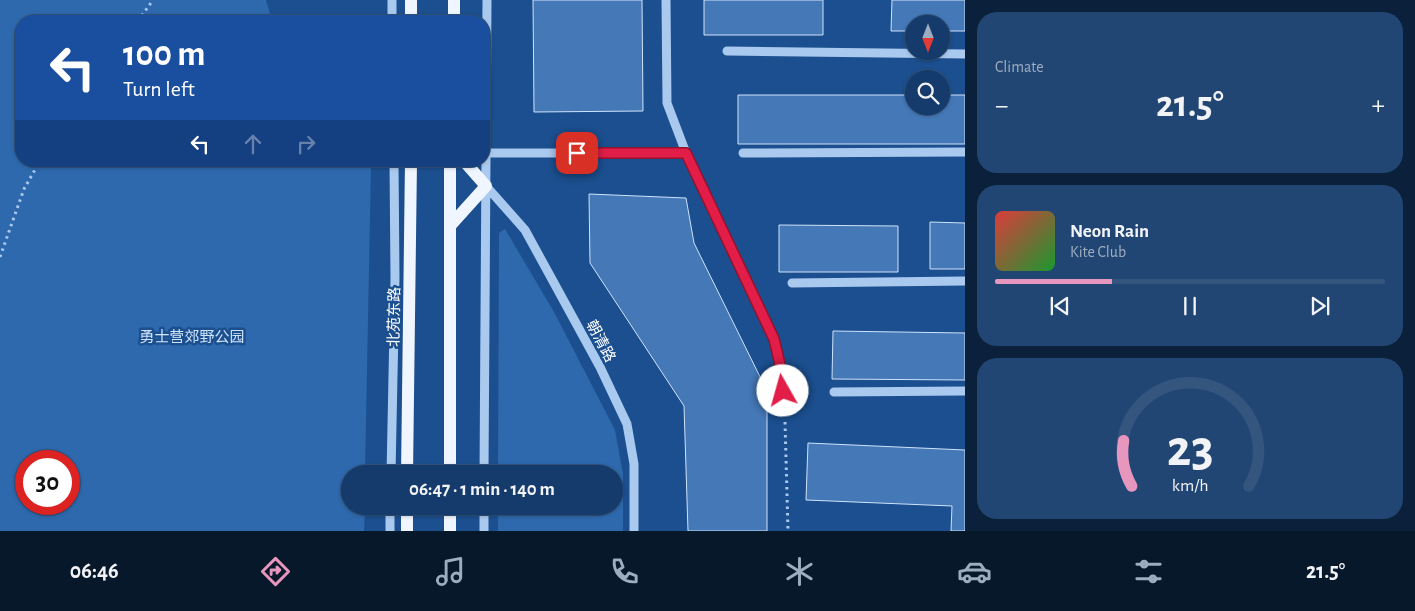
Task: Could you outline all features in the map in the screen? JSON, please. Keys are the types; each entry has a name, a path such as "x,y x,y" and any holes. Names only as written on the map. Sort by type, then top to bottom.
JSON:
{"main road":[{"path":"411,0 411,15"},
{"path":"454,0 454,15"},
{"name":"北苑东路","path":"408,465 410,167"},
{"path":"450,167 450,465"},
{"path":"450,226 486,186 469,167"},
{"path":"407,515 407,531"},
{"path":"450,515 450,531"}],"street":[{"path":"392,0 392,15"},
{"path":"487,0 487,15"},
{"path":"666,0 668,103 686,153 774,339 782,373 785,409"},
{"path":"727,51 965,54"},
{"path":"744,153 965,152"},
{"path":"490,153 686,153"},
{"path":"391,465 395,278 394,167"},
{"path":"484,465 486,167"},
{"name":"朝清路","path":"486,186 525,230 600,367 627,424 634,464 634,531"},
{"path":"792,283 965,281"},
{"path":"834,392 965,391"},
{"path":"390,515 390,531"},
{"path":"484,515 484,531"}],"path":[{"path":"142,15 153,0"},
{"path":"0,257 24,189 37,167"},
{"path":"785,409 788,531"}],"green space":[{"name":"勇士营郊野公园","path":"0,0 266,0 270,15 15,15 15,167 371,167 365,465 341,465 341,515 365,515 364,531 0,531"},
{"path":"505,229 554,312 615,430 621,465 498,465 499,233"},
{"path":"498,515 623,515 623,531 498,531"}],"building":[{"path":"533,0 642,0 643,111 534,112"},
{"path":"704,0 823,0 823,35 704,35"},
{"path":"892,0 965,0 965,31 950,31 950,15 905,15 905,31 891,31"},
{"path":"738,95 905,95 905,115 950,115 950,95 965,95 965,144 738,144"},
{"path":"589,194 686,198 694,243 767,391 767,531 688,531 684,406 590,263"},
{"path":"930,222 965,223 965,269 930,269"},
{"path":"779,225 898,226 898,272 779,272"},
{"path":"833,331 965,333 965,380 832,379"},
{"path":"808,443 965,450 965,531 951,531 952,506 806,500"}],"route":[{"path":"577,153 686,153 774,339 782,373 783,391"}]}
